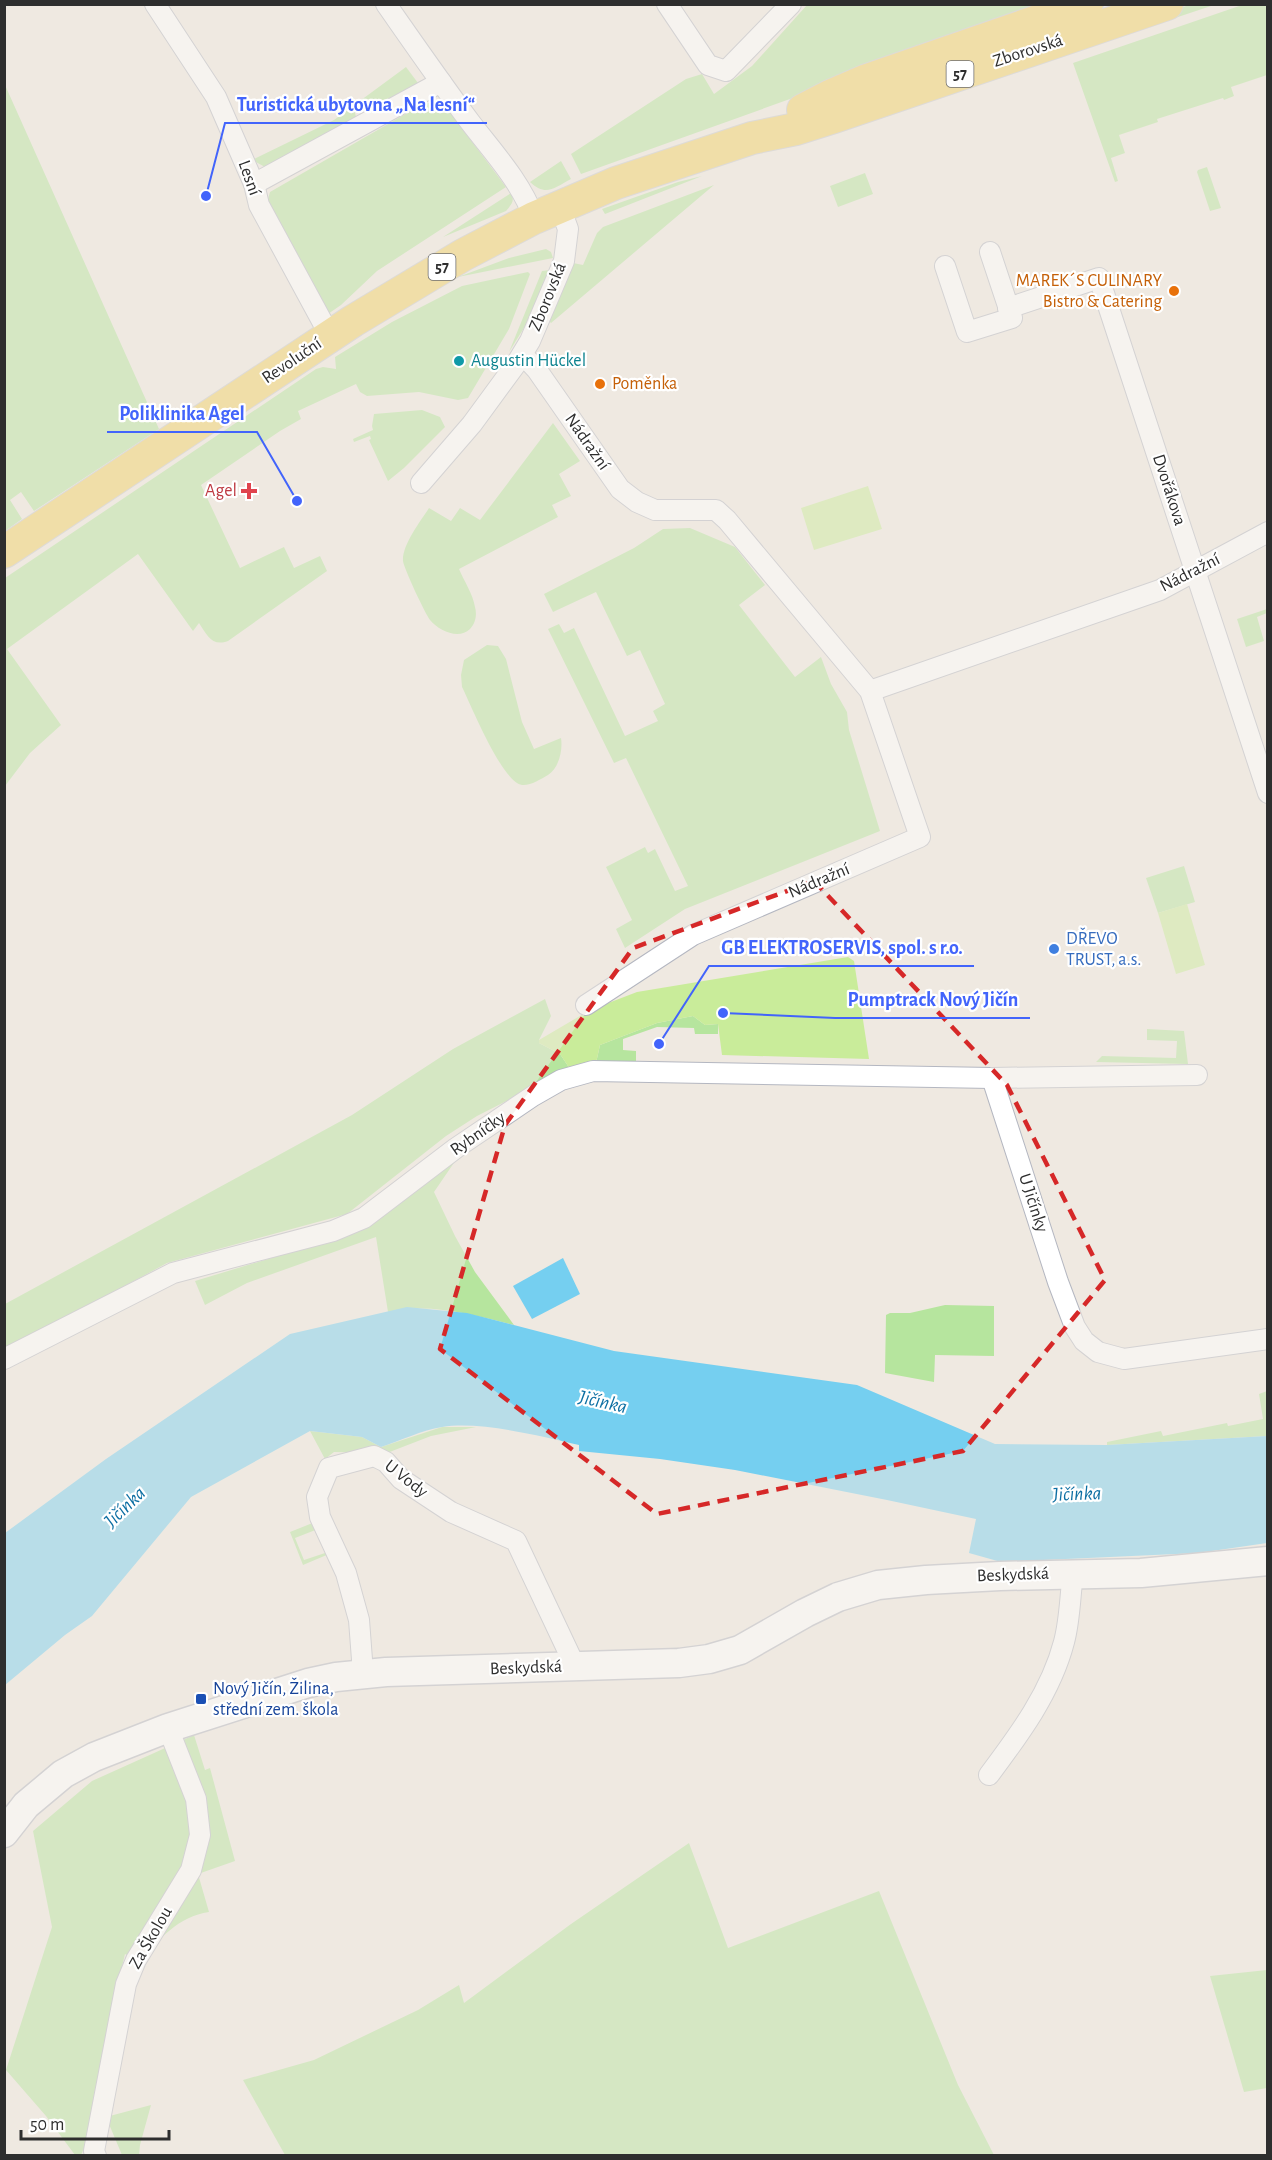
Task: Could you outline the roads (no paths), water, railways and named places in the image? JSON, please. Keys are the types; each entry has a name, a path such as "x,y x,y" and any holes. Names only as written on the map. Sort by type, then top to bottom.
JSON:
{"main road":[{"name":"Zborovská","path":"752,138 830,96 867,80 1088,4"},
{"name":"Zborovská","path":"547,212 616,183 752,138 796,129 834,117 1167,4"},
{"name":"Revoluční","path":"4,552 353,321 463,255 547,212"}],"street":[{"name":"Lesní","path":"155,4 216,97 254,184 259,205 323,323"},
{"path":"386,4 517,184 528,203 547,212"},
{"path":"667,4 708,65 726,71 792,4"},
{"path":"254,184 441,82"},
{"name":"Zborovská","path":"421,483 472,424 523,355 564,261 567,229 547,212"},
{"path":"990,252 1008,308"},
{"name":"Dvořákova","path":"945,266 967,332 1012,318 1008,308 1100,278 1268,793"},
{"name":"Nádražní","path":"523,355 537,370 620,489 637,502 655,510 716,510 727,520 870,691 920,837 693,935 586,1005"},
{"name":"Nádražní","path":"870,691 1160,590 1268,532"},
{"name":"Rybníčky","path":"4,1359 173,1273 333,1231 364,1218 456,1148 533,1096 561,1080 585,1073 593,1071 992,1078"},
{"path":"992,1078 1197,1075"},
{"name":"U Jičínky","path":"992,1078 1058,1282 1075,1327 1084,1341 1098,1352 1124,1359 1268,1339"},
{"name":"U Vody","path":"363,1673 359,1620 346,1573 320,1517 317,1497 329,1468 374,1456 386,1462 401,1479 451,1512 516,1540 575,1666"},
{"name":"Beskydská","path":"4,1833 27,1805 63,1774 94,1756 168,1728 308,1683 363,1673 679,1663 709,1659 740,1650 838,1597 878,1585 926,1580 1073,1573 1141,1573 1268,1561"},
{"name":"Beskydská","path":"989,1775 1013,1743 1044,1693 1064,1642 1073,1573"},
{"name":"Za Školou","path":"96,2156 94,2151 126,1984 136,1960 190,1870 200,1835 196,1799 168,1728"}],"water":[{"path":"563,1258 580,1294 532,1319 513,1286"},
{"name":"Jičínka","path":"407,1307 467,1313 614,1351 857,1385 995,1444 1107,1445 1267,1436 1267,1543 1198,1553 1001,1562 969,1553 976,1519 735,1470 660,1459 579,1451 579,1445 511,1430 475,1426 434,1428 381,1447 362,1437 310,1431 191,1497 92,1616 65,1635 5,1685 5,1533 106,1459 290,1334"}],"place":[{"name":"Turistická ubytovna „Na lesní“","path":"206,196"},
{"name":"MAREK´S CULINARY Bistro & Catering","path":"1174,291"},
{"name":"Augustin Hückel","path":"459,361"},
{"name":"Poměnka","path":"600,384"},
{"name":"Agel","path":"249,491"},
{"name":"Poliklinika Agel","path":"297,501"},
{"name":"DŘEVO TRUST, a.s.","path":"1054,949"},
{"name":"Pumptrack Nový Jičín","path":"723,1013"},
{"name":"GB ELEKTROSERVIS, spol. s r.o.","path":"659,1044"},
{"name":"Nový Jičín, Žilina, střední zem. škola","path":"201,1699"}]}
